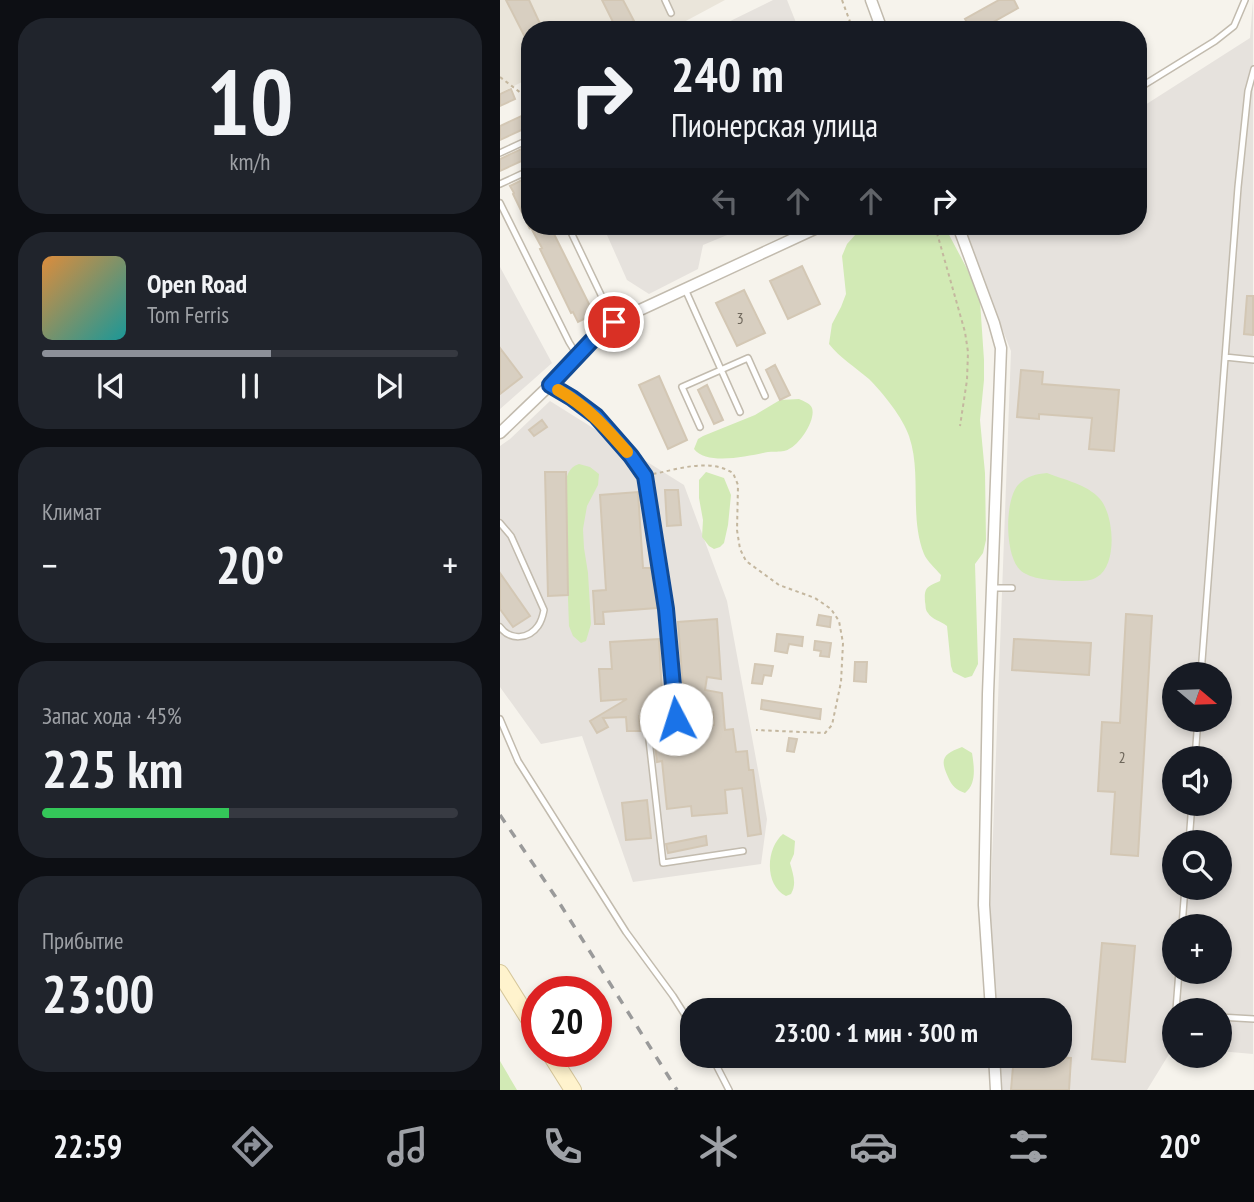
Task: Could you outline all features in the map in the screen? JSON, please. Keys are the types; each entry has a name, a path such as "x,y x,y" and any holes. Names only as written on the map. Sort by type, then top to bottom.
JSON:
{"main road":[{"path":"500,973 521,1006"},
{"path":"558,1067 573,1090"}],"street":[{"path":"871,0 878,21"},
{"path":"500,433 598,334 614,322 802,235"},
{"path":"965,235 1001,348 988,694 984,905 990,998"},
{"path":"995,1068 996,1090"}],"lane":[{"path":"665,0 671,13"},
{"path":"1147,83 1215,41 1234,26 1245,0"},
{"path":"1202,662 1238,187 1248,90 1254,69"},
{"path":"500,153 521,143"},
{"path":"500,184 521,174"},
{"path":"500,203 577,355"},
{"path":"572,235 614,322"},
{"path":"685,289 740,412"},
{"path":"700,427 682,387 748,358 765,396"},
{"path":"1225,358 1254,360"},
{"path":"550,385 596,416 645,476 666,609 676,719 647,722 663,863 743,851"},
{"path":"500,523 511,536 544,610 540,625 528,635 516,638 504,633 500,627"},
{"path":"992,589 1012,588"},
{"path":"500,719 518,761 626,932 680,1007"},
{"path":"1232,1018 1254,1020"},
{"path":"718,1068 729,1090"}],"path":[{"path":"842,0 850,21"},
{"path":"500,77 521,93"},
{"path":"938,235 965,332 968,352 960,426"},
{"path":"645,476 702,464 717,465 733,473 738,485 737,530 740,549 746,561 779,585 815,598 831,608 839,621 843,643 841,682 832,725 825,733 756,730"}],"shaded area":[{"path":"500,0 725,0 686,21 521,21 521,82 500,93"},
{"path":"773,0 787,0 795,21 730,21"},
{"path":"1253,0 1253,1054 1232,1052 1232,998 1162,998 1162,1066 1147,1090 998,1090 995,1068 1072,1068 1072,998 987,998 1011,351 965,235 1147,235 1147,104 1250,38"},
{"path":"607,235 727,235 703,245 698,269 649,294 627,280"},
{"path":"500,267 552,363 500,409"},
{"path":"550,401 684,485 727,601 767,819 761,864 633,882 582,736 541,744 500,687 500,446"}],"green space":[{"path":"855,235 949,235 974,282 980,301 984,380 980,420 985,473 986,540 983,553 975,564 978,664 972,676 965,678 953,672 947,626 931,617 926,609 926,590 940,581 941,575 925,557 920,540 915,465 909,436 892,406 869,379 829,344 832,324 846,294 842,256 847,244"},
{"path":"799,399 811,406 812,419 802,437 787,450 718,458 700,454 694,449 698,439 703,436 755,415 780,400"},
{"path":"579,464 590,467 599,474 598,485 587,506 583,529 591,624 586,641 581,643 573,636 569,626 564,486 570,470"},
{"path":"706,472 724,478 731,495 724,543 714,549 702,537 699,480"},
{"path":"1047,473 1089,490 1105,506 1111,528 1111,551 1104,571 1095,578 1050,580 1036,578 1017,567 1008,531 1013,493 1024,479"},
{"path":"962,747 972,753 974,769 973,780 965,793 953,785 944,765 947,755"},
{"path":"783,834 795,841 790,863 794,886 791,894 786,896 774,884 770,866 773,848"},
{"path":"500,1061 517,1090 500,1090"}],"building":[{"path":"506,0 529,0 539,21 521,21 521,29"},
{"path":"602,0 623,0 634,21 612,21"},
{"path":"999,0 1014,0 1018,8 995,21 965,19"},
{"path":"511,89 515,99 500,106 500,94"},
{"path":"521,116 521,130 500,140 500,126"},
{"path":"521,149 521,161 500,171 500,159"},
{"path":"521,180 521,210 514,193 510,186"},
{"path":"535,235 554,235 594,314 578,322 573,312 571,313 540,249 542,248"},
{"path":"802,266 820,304 788,319 770,281"},
{"path":"744,290 765,333 737,346 716,303"},
{"path":"1247,296 1253,296 1253,335 1244,334"},
{"path":"500,348 522,377 500,394"},
{"path":"775,365 790,395 780,400 766,370"},
{"path":"1021,370 1043,372 1042,384 1119,390 1114,451 1089,449 1092,418 1039,414 1039,419 1017,417"},
{"path":"659,376 687,440 668,449 639,385"},
{"path":"707,385 723,420 714,424 698,390"},
{"path":"542,420 547,427 534,436 529,430"},
{"path":"545,472 566,472 568,595 548,596"},
{"path":"665,490 678,490 681,525 667,526"},
{"path":"638,492 643,568 654,568 657,608 603,612 604,624 595,624 593,591 606,590 600,495"},
{"path":"500,573 530,616 513,627 500,609"},
{"path":"1126,614 1152,616 1138,856 1111,854 1115,792 1098,791 1102,722 1120,723"},
{"path":"819,615 831,617 830,627 817,625"},
{"path":"717,619 721,679 707,677 705,690 722,693 725,730 733,729 736,752 747,751 749,770 753,770 761,834 748,836 742,788 725,790 727,813 692,816 691,806 667,809 662,761 657,762 653,731 714,725 713,712 685,713 678,622"},
{"path":"777,634 803,637 802,646 789,644 787,653 775,651"},
{"path":"659,639 663,715 639,716 640,731 627,731 626,717 603,718 608,727 597,733 590,721 627,699 601,701 599,669 612,669 610,642"},
{"path":"1014,639 1091,643 1089,675 1012,670"},
{"path":"815,641 831,643 829,657 820,656 821,651 814,650"},
{"path":"855,662 867,662 866,682 854,681"},
{"path":"755,664 773,666 771,676 764,675 762,684 752,683"},
{"path":"762,700 821,709 820,719 761,709"},
{"path":"789,738 797,739 794,752 787,751"},
{"path":"647,800 651,838 626,840 622,803"},
{"path":"706,836 707,845 668,853 666,844"},
{"path":"1102,943 1135,946 1125,1062 1092,1059"},
{"path":"1013,1068 1070,1068 1069,1090 1011,1090"}],"railway":[{"path":"500,815 555,896 677,1090"}],"slow traffic":[{"path":"558,390 596,416 627,452"}],"route":[{"path":"614,322 598,334 550,385 596,416 645,476 666,609 676,719"}]}
